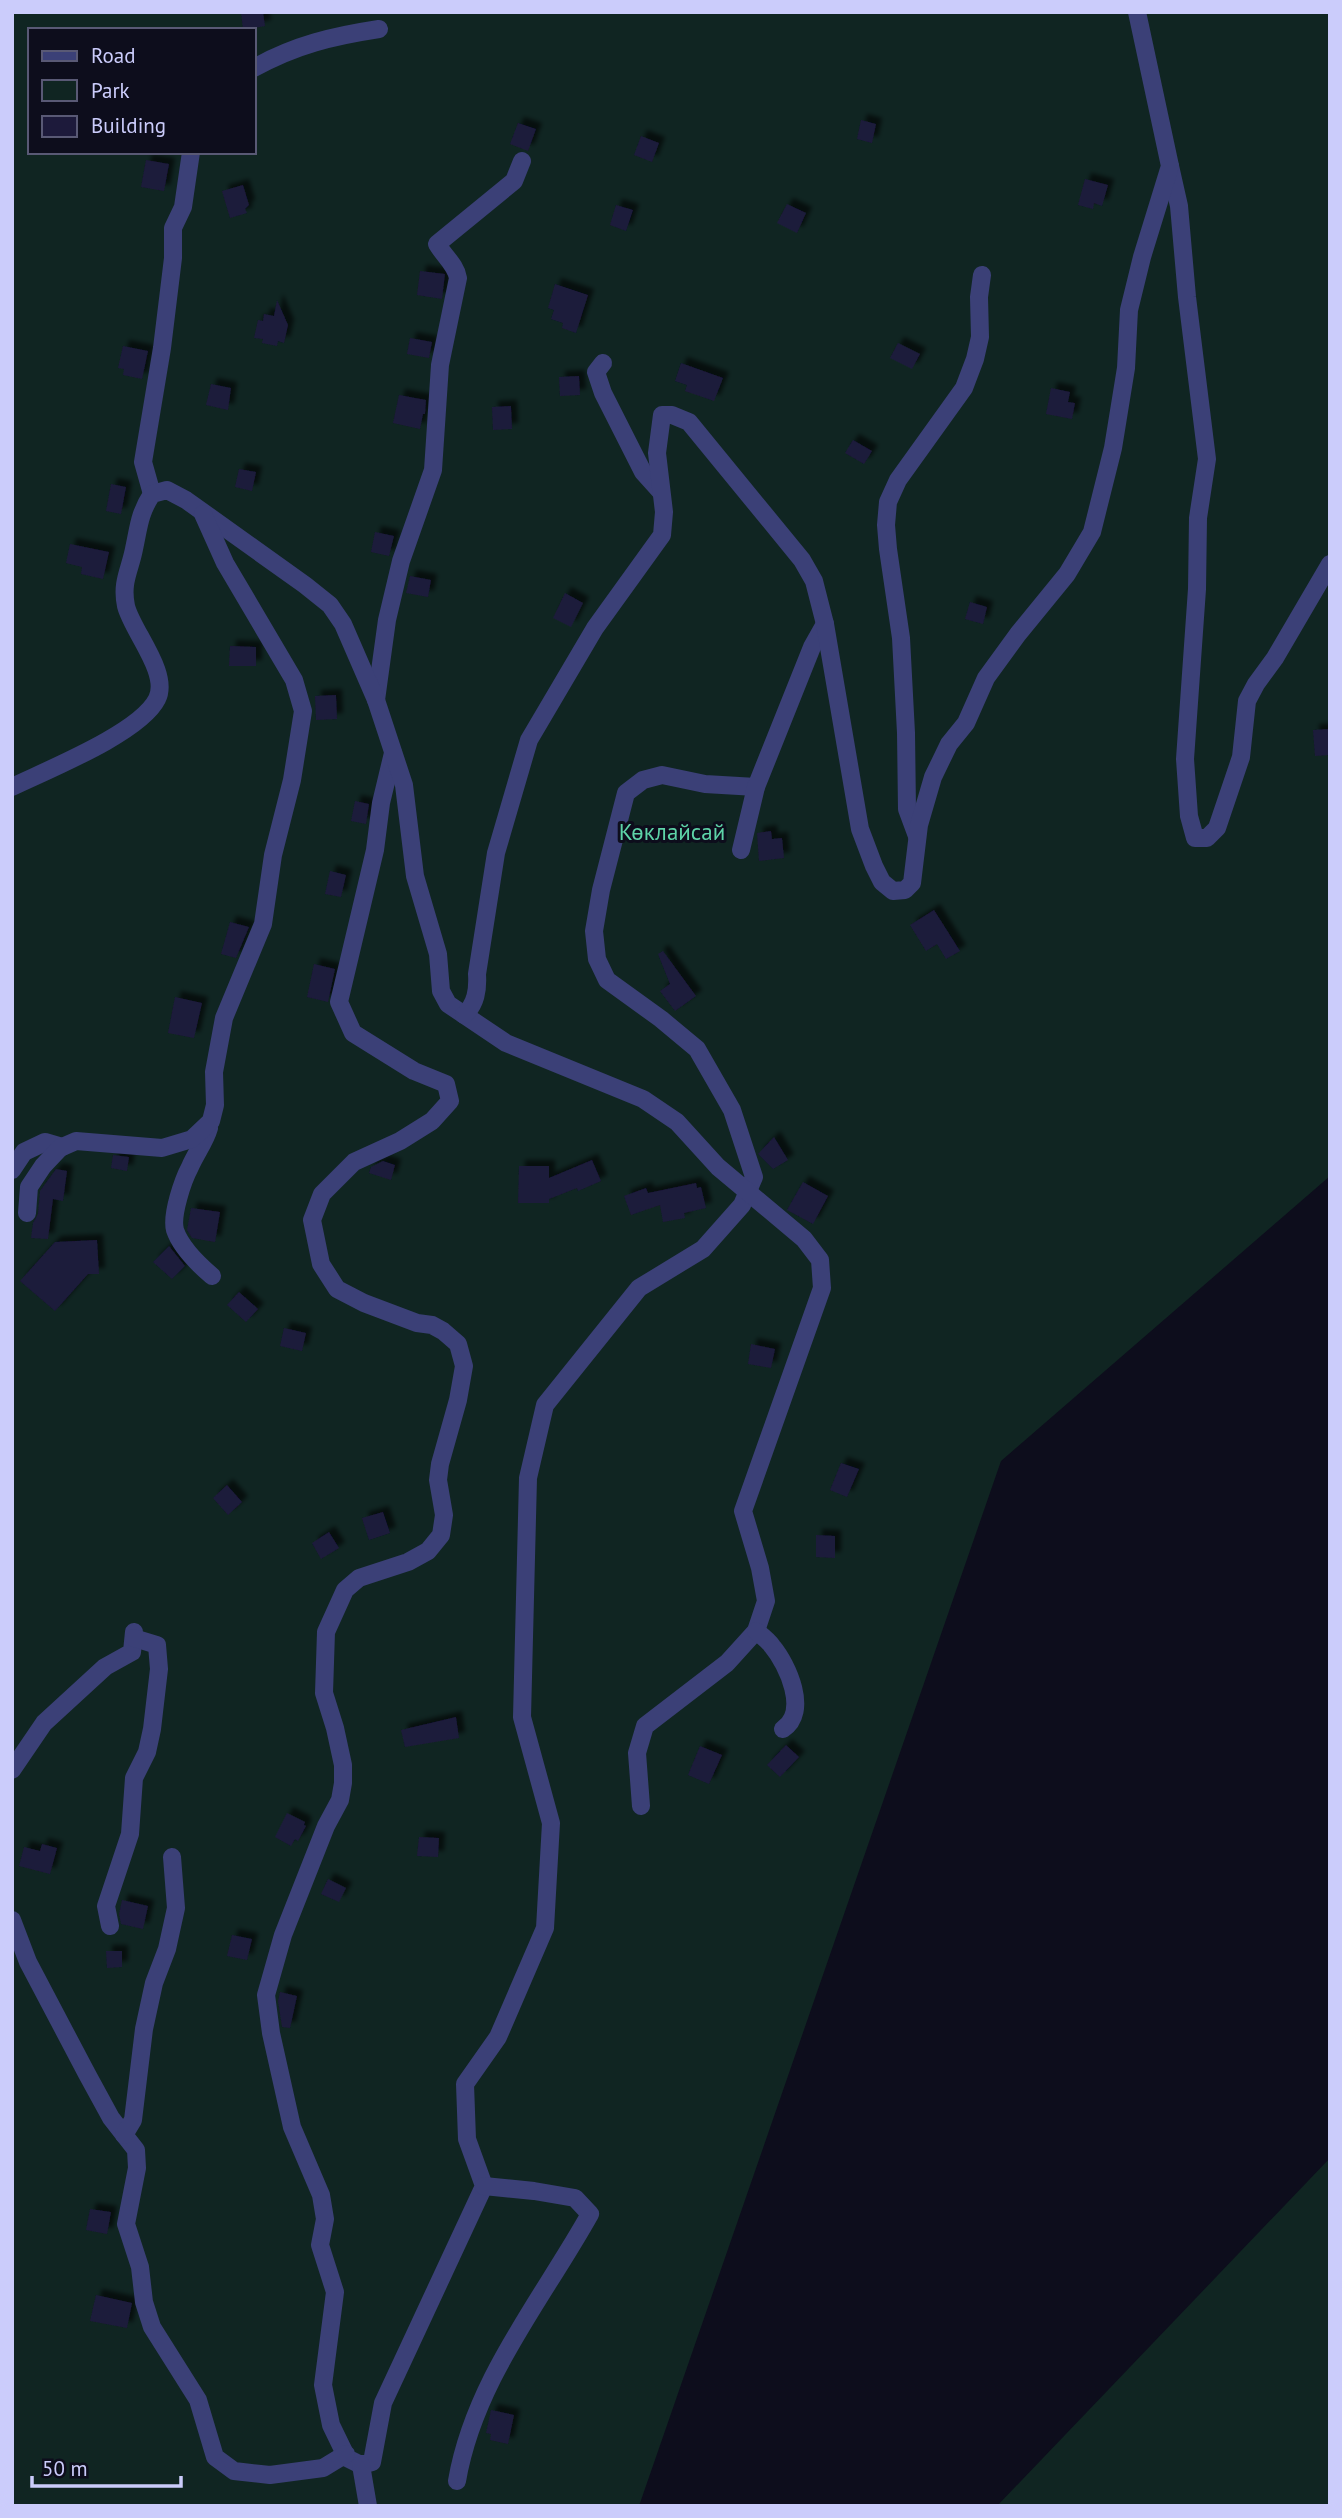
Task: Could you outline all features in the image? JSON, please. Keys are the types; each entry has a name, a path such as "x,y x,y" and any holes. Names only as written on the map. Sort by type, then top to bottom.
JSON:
{"street":[{"path":"1137,12 1179,206 1187,298 1207,459 1198,518 1197,589 1185,759 1189,816 1195,838 1207,838 1217,828 1241,757 1247,701 1330,564"},
{"path":"256,67 285,51 342,35 379,29"},
{"path":"152,494 143,462 162,348 173,258 173,228 183,207 191,154"},
{"path":"376,699 387,620 401,561 433,470 440,365 458,278 457,268 445,258 437,244 514,180 522,161"},
{"path":"464,1015 470,1009 478,990 477,974 496,853 529,740 595,628 662,535 664,512 657,453 662,415 672,415 690,422 802,560 814,581 825,624 860,830 883,882 893,891 905,890 912,883 919,825 933,777 949,744 966,723 986,678 1066,575 1092,532 1113,448 1126,368 1129,310 1170,166"},
{"path":"918,839 907,809 901,638 887,537 888,502 898,480 964,388 980,337 979,297 982,275"},
{"path":"603,363 596,372 603,393 643,472 662,492"},
{"path":"12,787 105,741 145,714 157,699 160,685 156,669 127,608 124,591 141,510 152,494 167,490 261,552 330,605 343,624 376,699 404,785 415,876 438,954 441,991 448,1004 506,1043 643,1099 677,1122 719,1167 804,1239 820,1260 822,1289 743,1511 760,1568 766,1601 756,1631 727,1663 645,1726 637,1753 641,1806"},
{"path":"203,514 225,563 294,680 303,711 292,780 273,855 263,925 224,1018 215,1072 215,1105 207,1137 190,1166 178,1197 174,1228 194,1261 212,1276"},
{"path":"741,850 756,787 811,647 825,624"},
{"path":"368,2506 367,2490 353,2460 331,2425 323,2385 335,2292 320,2245 325,2219 321,2195 292,2127 271,2033 266,1995 283,1935 326,1826 340,1800 343,1783 343,1765 324,1693 326,1632 345,1590 359,1578 408,1562 428,1551 441,1535 444,1515 439,1480 440,1464 458,1400 464,1366 458,1344 443,1331 365,1303 337,1289 321,1264 312,1220 322,1194 354,1162 401,1141 432,1121 450,1101 446,1084 414,1072 353,1033 339,1002 375,850 381,803 393,753"},
{"path":"12,1920 28,1962 111,2119 136,2150 137,2168 127,2224 140,2267 144,2302 152,2327 198,2400 215,2457 234,2470 270,2475 323,2468 353,2460 372,2462 383,2403 484,2186 467,2139 465,2084 498,2038 545,1928 551,1823 522,1717 528,1478 545,1405 639,1289 703,1249 742,1205 754,1177 732,1110 697,1049 607,980 597,958 594,931 601,890 626,793 643,780 662,775 705,784 756,787"},
{"path":"27,1213 29,1187 43,1166 62,1147 76,1141 162,1148 192,1139 211,1121"},
{"path":"12,1170 24,1152 45,1142 62,1147"},
{"path":"756,1631 772,1646 784,1666 792,1688 797,1709 791,1724 783,1729"},
{"path":"12,1770 44,1723 105,1667 132,1652 134,1635 157,1645 159,1669 147,1752 134,1778 130,1834 106,1906 110,1926"},
{"path":"124,2135 133,2120 146,2018 154,1983 167,1949 176,1908 172,1857"},
{"path":"457,2481 463,2452 489,2384 590,2214 575,2198 484,2186"}],"green space":[{"name":"Көклайсай","path":"12,12 1330,12 1330,1176 1001,1461 639,2506 12,2506"},
{"path":"1330,2158 1330,2506 997,2506"}],"building":[{"path":"241,12 263,12 265,26 243,28"},
{"path":"861,120 876,124 872,143 857,139"},
{"path":"518,123 536,129 528,151 510,144"},
{"path":"641,136 659,143 652,162 634,155"},
{"path":"146,160 169,164 164,191 141,187"},
{"path":"1085,179 1108,185 1102,206 1094,203 1093,209 1078,205"},
{"path":"243,185 249,205 245,209 247,213 230,218 222,191"},
{"path":"787,204 806,213 797,233 777,223"},
{"path":"616,205 633,210 626,231 610,225"},
{"path":"420,271 445,274 442,299 417,295"},
{"path":"555,284 588,295 576,333 562,328 563,323 551,319 554,310 548,308"},
{"path":"277,300 288,325 284,343 278,341 277,346 254,338 258,320 263,321 264,314 274,316"},
{"path":"410,338 432,342 429,358 407,354"},
{"path":"898,343 920,354 912,369 890,358"},
{"path":"123,346 148,351 142,379 123,375 124,369 118,368"},
{"path":"681,363 723,378 714,401 685,391 687,385 675,381"},
{"path":"579,376 580,395 560,396 559,377"},
{"path":"211,384 231,388 228,410 206,405"},
{"path":"1051,388 1070,392 1068,402 1075,403 1072,419 1046,414"},
{"path":"399,395 426,400 420,429 393,423"},
{"path":"511,406 512,429 493,430 492,407"},
{"path":"853,440 872,451 864,464 845,453"},
{"path":"239,469 256,472 252,491 235,487"},
{"path":"111,484 126,487 121,514 106,511"},
{"path":"375,532 394,536 389,556 371,552"},
{"path":"70,544 109,552 103,579 81,574 82,567 66,563"},
{"path":"410,576 431,580 428,597 406,593"},
{"path":"565,593 583,603 571,627 553,618"},
{"path":"970,602 987,607 983,624 965,619"},
{"path":"230,646 256,647 256,666 229,666"},
{"path":"336,695 337,719 316,720 315,696"},
{"path":"1330,729 1330,755 1315,756 1313,730"},
{"path":"355,801 369,804 366,824 351,821"},
{"path":"771,831 772,839 782,838 784,858 759,861 757,833"},
{"path":"330,871 346,875 341,897 325,894"},
{"path":"934,910 960,951 946,959 937,944 926,951 910,925"},
{"path":"230,922 249,927 236,958 221,954"},
{"path":"663,951 696,996 675,1011 660,991 670,984 658,954"},
{"path":"314,964 335,969 328,1002 307,997"},
{"path":"175,997 202,1003 194,1038 168,1033"},
{"path":"774,1137 788,1160 773,1169 758,1154"},
{"path":"113,1155 129,1157 127,1171 111,1168"},
{"path":"592,1160 601,1181 549,1199 549,1203 518,1203 519,1166 549,1166 549,1178"},
{"path":"383,1161 395,1165 391,1180 369,1173 371,1167"},
{"path":"56,1169 67,1171 63,1201 53,1199 48,1239 31,1238 33,1223 38,1214 40,1191"},
{"path":"803,1182 828,1196 813,1224 787,1210"},
{"path":"696,1183 697,1188 701,1187 706,1208 684,1213 685,1218 663,1222 660,1205 631,1215 624,1196 646,1188 648,1193"},
{"path":"191,1208 220,1212 215,1242 192,1238 187,1230"},
{"path":"97,1240 99,1274 88,1274 55,1311 20,1281 55,1242"},
{"path":"169,1246 185,1266 172,1279 153,1262"},
{"path":"239,1292 258,1309 246,1322 227,1305"},
{"path":"284,1328 306,1333 302,1351 280,1346"},
{"path":"751,1344 775,1349 771,1368 748,1364"},
{"path":"841,1463 859,1469 847,1497 830,1490"},
{"path":"227,1485 242,1502 228,1515 213,1498"},
{"path":"383,1512 390,1533 369,1540 362,1518"},
{"path":"329,1532 339,1548 321,1559 312,1543"},
{"path":"816,1535 835,1536 835,1558 816,1557"},
{"path":"456,1717 459,1738 405,1747 401,1730"},
{"path":"786,1745 799,1757 780,1777 767,1765"},
{"path":"700,1746 722,1755 709,1784 688,1775"},
{"path":"287,1813 305,1822 306,1826 298,1841 295,1839 291,1846 275,1837"},
{"path":"419,1837 439,1838 438,1857 417,1856"},
{"path":"42,1844 57,1848 50,1874 19,1866 24,1847 40,1851"},
{"path":"328,1879 346,1888 339,1902 321,1894"},
{"path":"122,1900 148,1906 143,1929 121,1924 119,1914"},
{"path":"232,1935 252,1939 247,1960 227,1956"},
{"path":"106,1951 122,1951 122,1967 107,1968"},
{"path":"280,1992 297,1996 290,2028 282,2027 278,2001"},
{"path":"90,2209 111,2212 107,2234 86,2230"},
{"path":"96,2295 132,2303 127,2328 90,2321"},
{"path":"491,2410 514,2415 508,2444 490,2440 491,2434 486,2433"}]}
